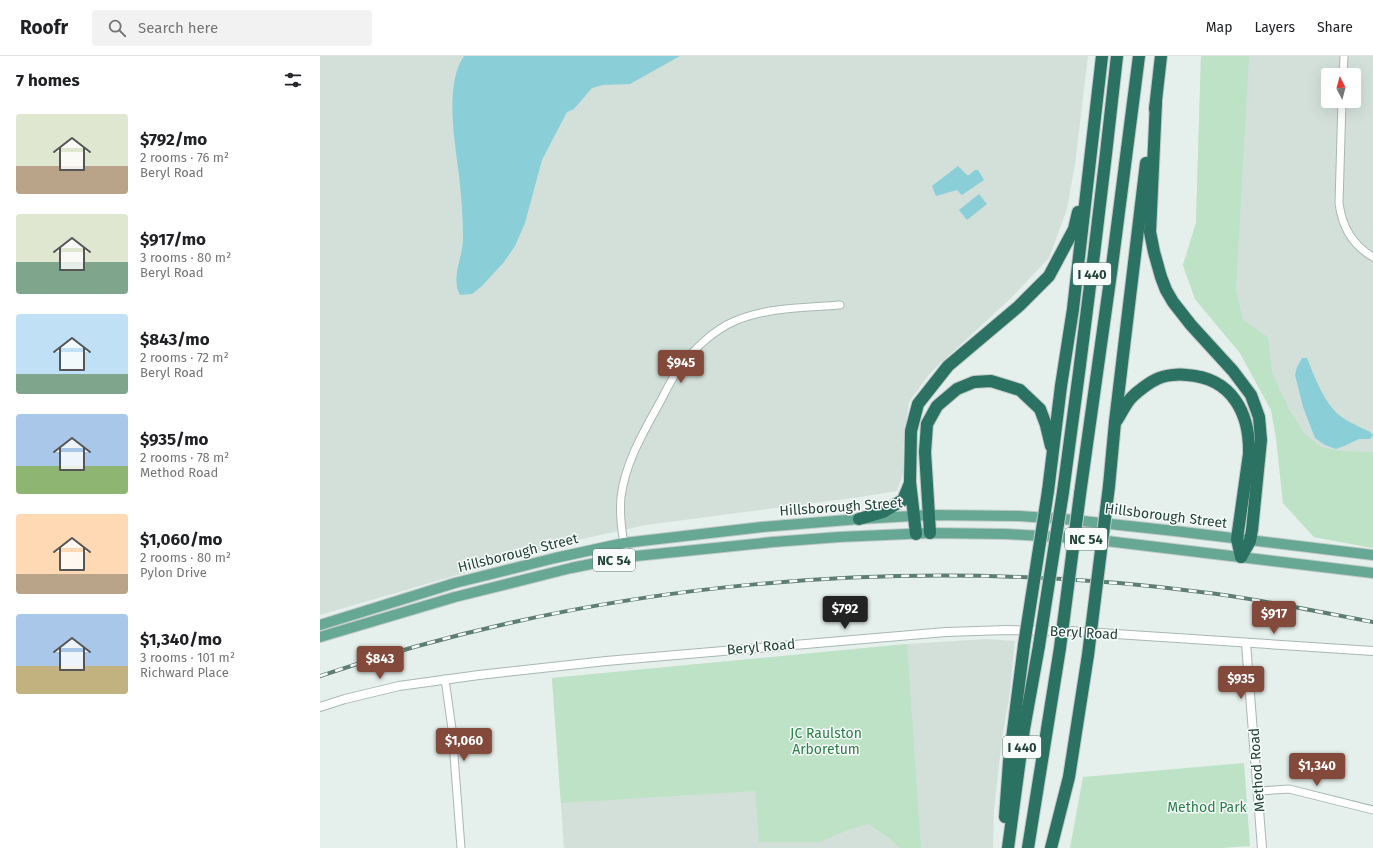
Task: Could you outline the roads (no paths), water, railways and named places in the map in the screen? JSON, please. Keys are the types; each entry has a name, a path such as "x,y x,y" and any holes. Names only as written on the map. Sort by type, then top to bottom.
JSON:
{"highway":[{"path":"1004,848 1009,762 1024,645 1048,492 1073,309 1102,56"},
{"name":"I 440","path":"1008,848 1024,729 1039,646 1063,492 1107,152 1117,56"},
{"name":"I 440","path":"1028,848 1060,648 1139,56"},
{"path":"1051,848 1069,777 1088,655 1134,273 1144,176 1156,102 1161,56"},
{"path":"1156,102 1150,232 1161,277 1173,302 1191,325 1233,371 1251,395 1259,417 1261,440 1255,510 1250,541 1242,557"},
{"path":"916,534 910,482 911,431 918,404 948,366 1019,306 1049,276 1074,229 1091,162"},
{"path":"1115,422 1132,397 1158,378 1181,374 1195,375 1210,379 1231,394 1244,418 1248,429 1249,440 1249,454 1237,539 1242,557"},
{"path":"930,533 925,452 927,424 937,406 957,389 974,382 991,381 1020,390 1040,409 1046,425 1053,457"},
{"path":"859,519 883,512 903,500 910,482"}],"main road":[{"name":"Hillsborough Street","path":"320,625 455,583 555,558 624,543 762,527 859,519 930,515 1020,516 1064,519 1373,555"},
{"name":"Hillsborough Street","path":"320,637 455,597 571,568 626,558 838,537 930,533 1006,534 1090,539 1373,573"}],"street":[{"path":"1343,68 1344,56"},
{"path":"1342,108 1340,213 1343,222 1357,246 1373,258"},
{"path":"626,558 621,516 621,497 630,464 639,441 678,370 709,337 734,322 754,314 778,310 840,305"},
{"name":"Beryl Road","path":"320,707 345,699 399,686 445,679 614,660 895,636 974,631 1070,631 1373,651"},
{"name":"Method Road","path":"1246,643 1259,791 1262,848"},
{"path":"445,679 452,729 460,848"},
{"path":"1259,791 1289,789 1373,810"}],"water":[{"path":"464,56 680,56 630,84 603,85 592,88 574,109 567,112 542,160 525,223 515,246 504,262 482,286 472,294 460,295 456,281 463,243 463,221 452,114 454,82 458,68"},
{"path":"958,166 967,175 975,170 978,170 984,180 962,195 957,190 936,196 932,186"},
{"path":"979,194 987,204 967,220 959,210"},
{"path":"1302,358 1307,358 1320,388 1334,410 1346,420 1370,432 1373,435 1370,439 1359,439 1336,449 1325,445 1315,438 1303,407 1295,375"}],"railway":[{"path":"320,676 428,643 537,617 648,597 760,584 872,577 984,576 1097,581 1230,596 1373,622"}],"park label":[{"name":"JC Raulston Arboretum","path":"826,742"},
{"name":"Method Park","path":"1207,807"}]}
